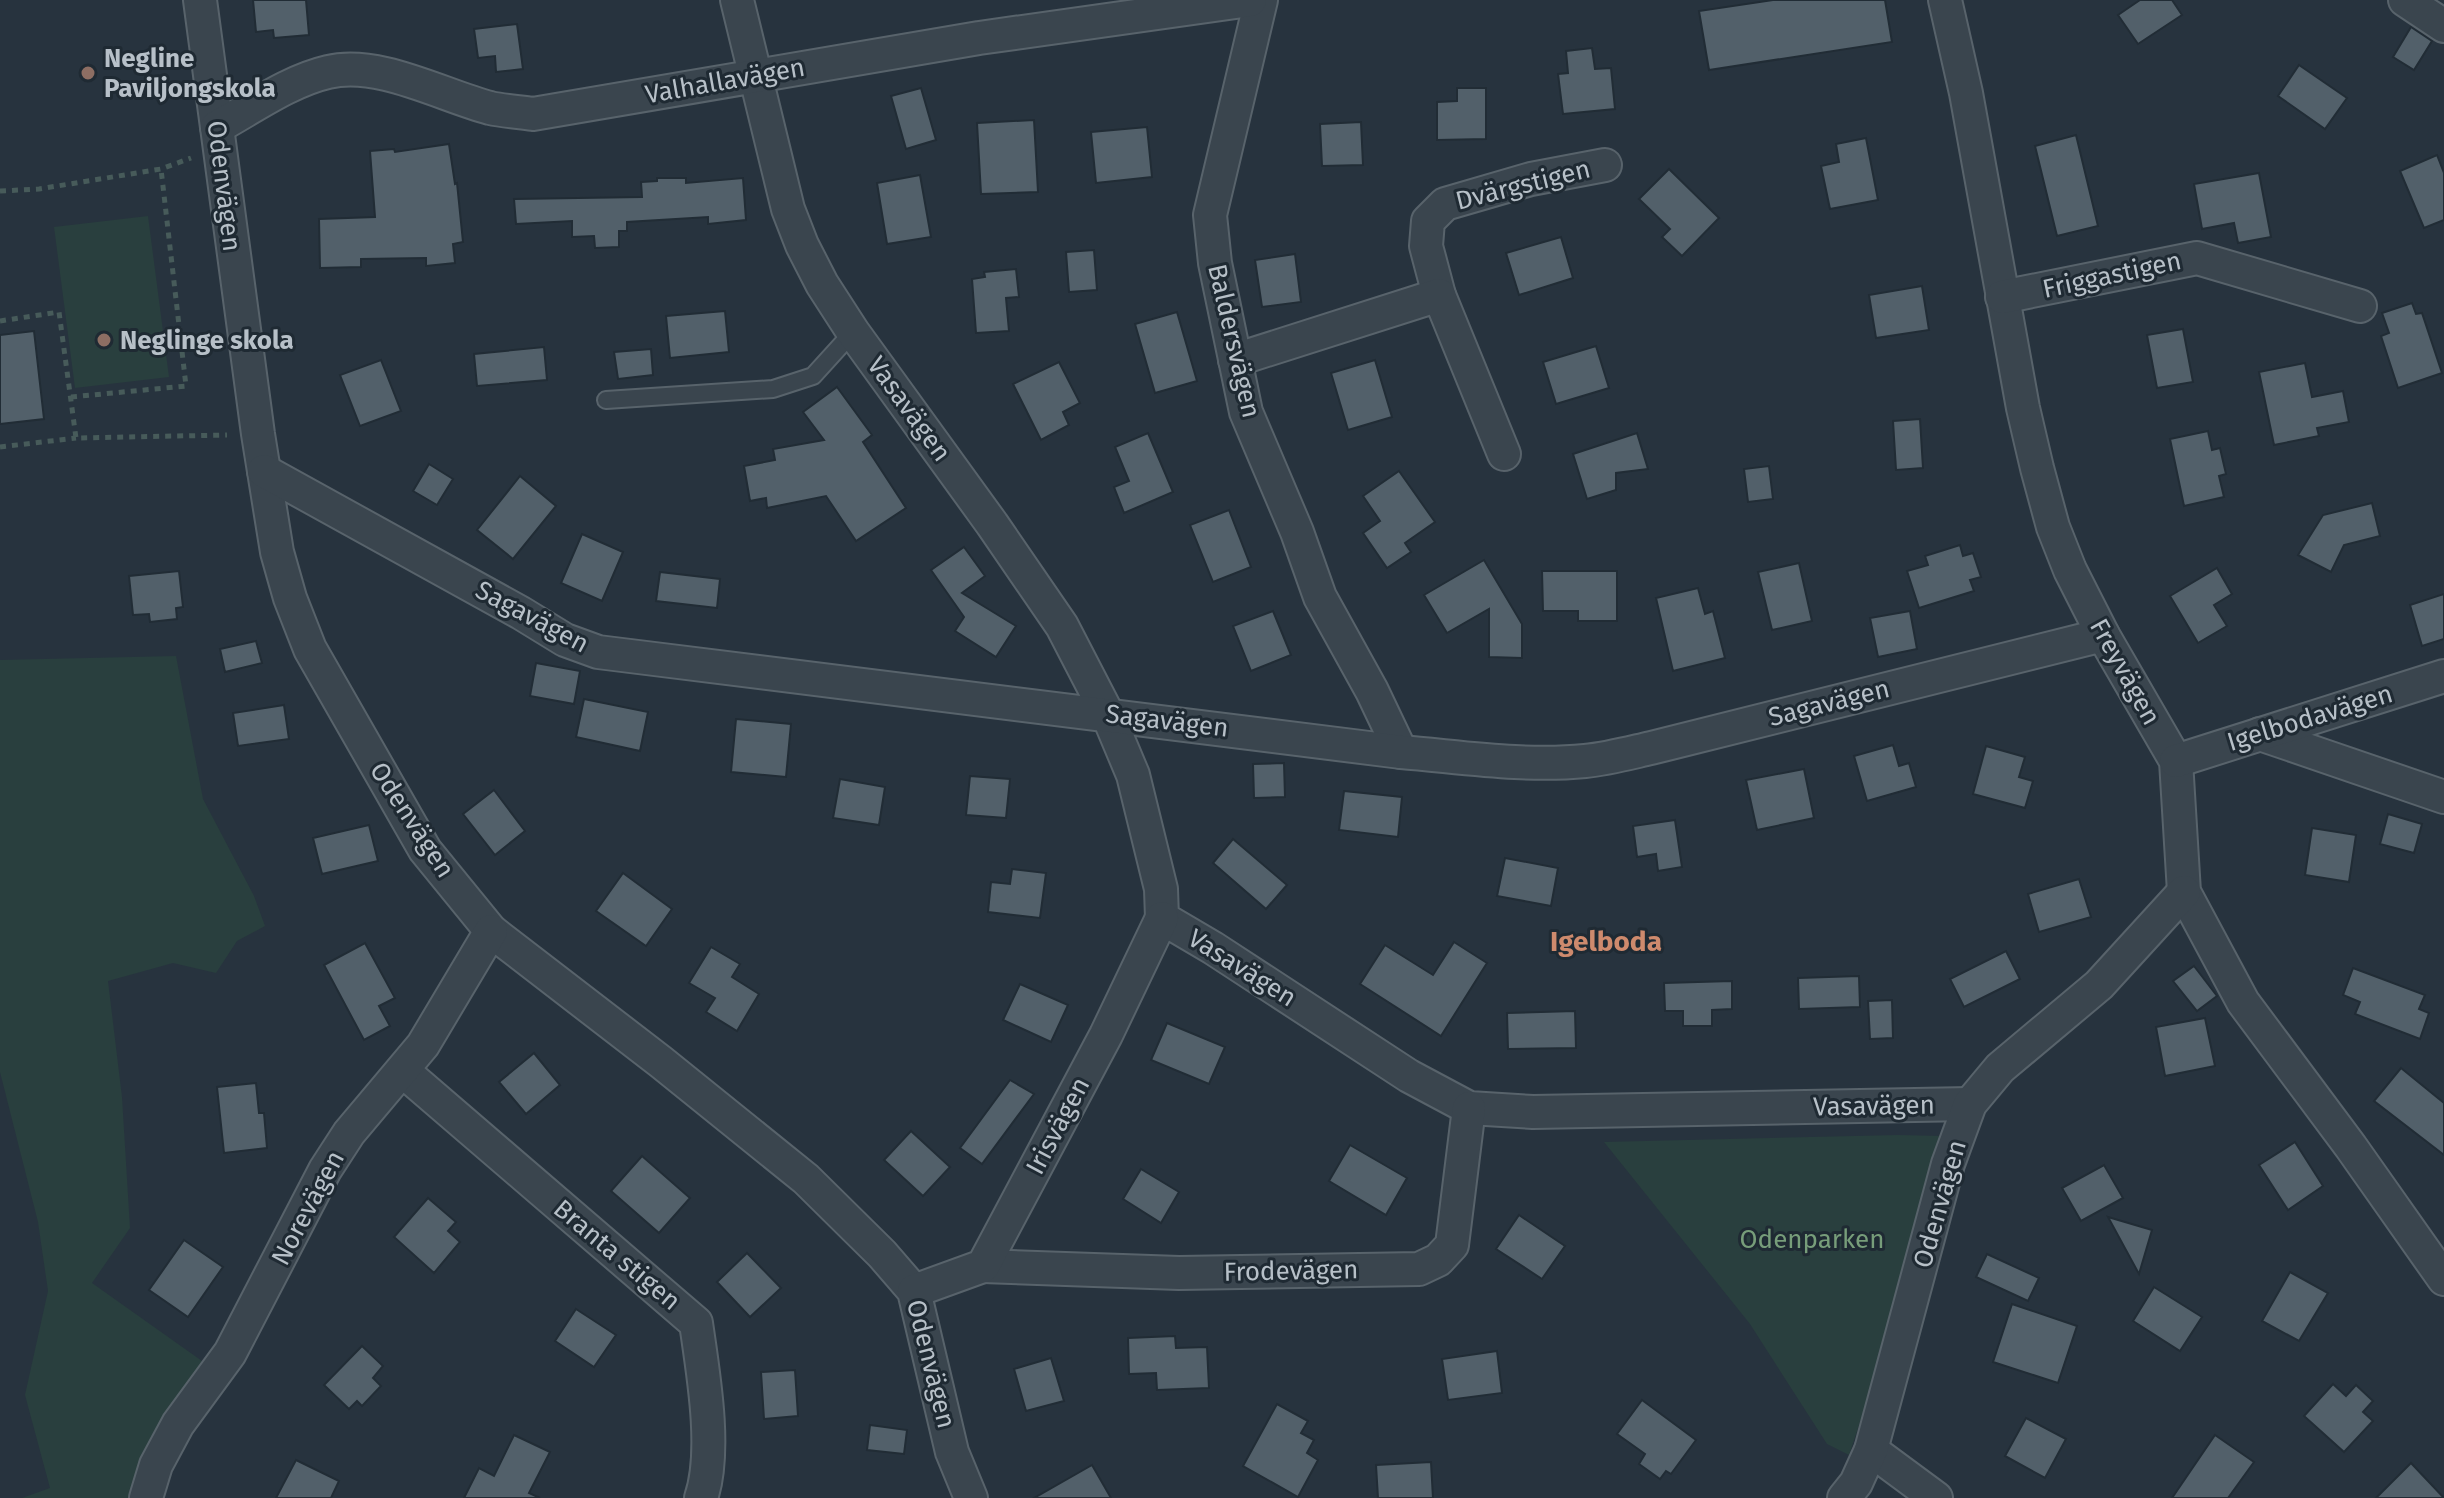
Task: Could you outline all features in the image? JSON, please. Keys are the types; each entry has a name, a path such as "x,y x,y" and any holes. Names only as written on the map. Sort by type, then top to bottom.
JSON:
{"street":[{"name":"Odenvägen","path":"200,0 258,434 277,552 290,598 310,649 425,850 491,931 806,1179 882,1254 914,1291 952,1452 971,1498"},
{"name":"Vasavägen","path":"737,0 788,209 802,245 822,284 853,332 1062,626 1107,713 1133,775 1161,889 1162,918 1409,1076 1469,1108 1533,1112 1970,1104"},
{"name":"Valhallavägen","path":"217,127 299,82 329,71 360,69 402,79 493,109 533,114 979,38 1250,0"},
{"name":"Baldersvägen","path":"1261,0 1210,215 1215,263 1246,412 1297,532 1320,597 1372,691 1401,752"},
{"name":"Freyvägen","path":"1945,0 1966,93 2023,408 2053,527 2070,570 2103,635 2176,761 2184,892 2243,1002 2444,1279"},
{"path":"2405,0 2444,26"},
{"name":"Dvärgstigen","path":"1504,454 1439,295 1426,246 1428,221 1445,204 1531,179 1605,165"},
{"name":"Friggastigen","path":"2002,297 2197,258 2360,306"},
{"path":"1235,360 1439,295"},
{"name":"Sagavägen","path":"264,471 508,605 565,640 598,652 1401,752 1546,763 1588,761 2103,635"},
{"name":"Igelbodavägen","path":"2176,761 2444,676"},
{"path":"2260,734 2444,797"},
{"name":"Odenvägen","path":"1844,1498 1856,1483 1871,1450 1948,1164 1970,1104 2000,1068 2099,985 2184,892"},
{"name":"Irisvägen","path":"983,1266 1106,1035 1162,918"},
{"name":"Norevägen","path":"146,1498 163,1451 178,1424 230,1353 325,1170 349,1133 403,1071 448,1006 491,931"},
{"name":"Branta stigen","path":"403,1071 696,1323 709,1455 706,1485 701,1498"},
{"name":"Frodevägen","path":"983,1266 1179,1273 1419,1269 1438,1260 1452,1245 1469,1108"},
{"path":"914,1291 983,1266"},
{"path":"1871,1450 1936,1498"}],"lane":[{"name":"Vasavägen","path":"606,400 773,389 813,376 853,332"}],"path":[{"path":"0,191 39,189 161,169 193,158"},
{"path":"71,397 186,386 161,169"},
{"path":"0,321 59,312 76,438"},
{"path":"0,447 76,438 258,434"}],"green space":[{"path":"148,216 169,377 75,388 54,227"},
{"path":"176,656 203,799 254,896 265,926 237,941 216,973 173,963 108,981 122,1097 130,1228 92,1283 202,1361 155,1439 134,1498 22,1498 50,1488 25,1395 48,1291 38,1222 0,1072 0,660"},
{"name":"Odenparken","path":"1943,1136 1898,1310 1849,1455 1827,1444 1750,1324 1604,1142"}],"building":[{"path":"253,0 306,0 309,35 274,38 273,30 256,32"},
{"path":"1773,0 1885,0 1892,42 1709,70 1699,11"},
{"path":"2140,0 2172,0 2182,15 2138,44 2118,15"},
{"path":"517,24 523,69 496,72 495,56 478,58 474,29"},
{"path":"2411,27 2432,41 2414,70 2393,57"},
{"path":"1592,48 1595,69 1611,68 1615,109 1563,114 1558,74 1568,73 1566,51"},
{"path":"2299,65 2347,98 2325,129 2278,96"},
{"path":"921,88 936,140 906,149 891,96"},
{"path":"1457,88 1486,88 1486,139 1437,140 1437,102 1457,101"},
{"path":"1034,120 1038,192 981,194 977,123"},
{"path":"1361,122 1363,165 1322,166 1320,124"},
{"path":"1147,127 1152,177 1096,183 1091,132"},
{"path":"2076,135 2098,226 2057,236 2035,146"},
{"path":"1866,138 1878,200 1830,209 1821,166 1839,162 1836,144"},
{"path":"449,144 457,183 463,242 453,244 455,263 426,266 426,258 361,259 361,267 320,268 319,219 375,217 370,151 394,149 395,152"},
{"path":"2437,155 2444,173 2444,220 2424,228 2400,171"},
{"path":"1669,169 1719,218 1682,256 1662,237 1670,229 1639,199"},
{"path":"2259,173 2271,237 2238,243 2234,223 2202,229 2194,184"},
{"path":"920,175 931,237 887,244 877,183"},
{"path":"657,178 686,178 686,183 743,178 746,220 708,224 708,217 627,222 627,231 619,231 619,247 595,248 594,236 572,237 572,221 516,224 514,199 642,197 641,182 657,181"},
{"path":"1561,237 1573,278 1519,295 1506,253"},
{"path":"1094,250 1097,290 1069,292 1066,252"},
{"path":"1295,254 1301,302 1262,307 1255,260"},
{"path":"1016,269 1019,297 1006,298 1009,331 976,333 972,279 985,277 984,272"},
{"path":"1922,286 1929,330 1876,338 1869,295"},
{"path":"2412,303 2416,314 2422,313 2442,373 2398,388 2381,336 2389,333 2382,313"},
{"path":"725,311 729,352 670,358 666,316"},
{"path":"1177,312 1197,381 1155,393 1135,324"},
{"path":"2183,329 2193,382 2157,388 2147,335"},
{"path":"34,331 44,419 0,424 0,335"},
{"path":"1596,346 1609,388 1556,404 1543,362"},
{"path":"544,347 547,380 477,386 474,354"},
{"path":"651,349 653,375 618,379 614,352"},
{"path":"381,360 401,411 360,426 340,375"},
{"path":"1375,360 1392,417 1348,430 1331,373"},
{"path":"1059,362 1080,403 1063,412 1069,425 1041,440 1013,384"},
{"path":"2305,363 2312,397 2343,391 2349,422 2317,428 2319,436 2274,445 2259,372"},
{"path":"837,387 872,435 863,442 906,508 856,541 826,496 767,508 766,498 750,501 744,466 775,460 773,449 824,440 803,412"},
{"path":"1920,419 1923,468 1896,470 1893,421"},
{"path":"2208,431 2212,450 2220,448 2226,474 2219,476 2224,497 2184,506 2170,439"},
{"path":"1148,433 1173,492 1124,513 1114,487 1129,481 1115,447"},
{"path":"1637,433 1648,469 1616,473 1616,490 1587,499 1573,454"},
{"path":"429,464 453,479 437,505 413,491"},
{"path":"1769,466 1773,499 1748,502 1744,469"},
{"path":"1399,471 1435,522 1405,543 1411,552 1387,568 1363,533 1380,521 1363,496"},
{"path":"520,476 556,506 513,559 477,530"},
{"path":"2372,503 2380,536 2344,545 2331,572 2298,555 2323,515"},
{"path":"1229,510 1251,567 1213,582 1190,525"},
{"path":"582,534 623,552 602,601 561,583"},
{"path":"1960,545 1963,556 1973,553 1981,577 1970,580 1974,591 1919,608 1907,571 1928,565 1925,556"},
{"path":"964,547 985,576 962,593 1016,626 996,657 955,631 964,617 931,570"},
{"path":"1484,560 1522,624 1522,658 1489,657 1489,609 1447,633 1424,595"},
{"path":"1799,563 1812,621 1772,630 1758,572"},
{"path":"2217,568 2232,594 2214,605 2227,626 2198,643 2170,596"},
{"path":"179,571 183,607 176,608 177,619 150,622 149,614 133,615 129,576"},
{"path":"1542,571 1617,571 1617,621 1578,621 1578,611 1543,611"},
{"path":"660,572 720,579 717,608 656,601"},
{"path":"1698,588 1705,614 1713,611 1725,658 1673,671 1656,598"},
{"path":"2444,594 2444,639 2422,646 2410,605"},
{"path":"1273,611 1291,655 1251,671 1233,626"},
{"path":"1910,611 1917,649 1878,657 1870,618"},
{"path":"256,641 262,663 225,672 220,649"},
{"path":"536,663 580,671 574,704 530,696"},
{"path":"584,699 648,712 640,751 576,737"},
{"path":"284,705 289,739 238,746 233,713"},
{"path":"736,719 791,724 786,777 731,772"},
{"path":"1893,745 1899,766 1909,763 1916,787 1867,801 1854,756"},
{"path":"1986,746 2025,757 2019,777 2033,781 2025,808 1973,794"},
{"path":"1284,763 1285,797 1254,798 1253,764"},
{"path":"1804,769 1814,818 1757,830 1746,780"},
{"path":"970,776 1010,779 1006,818 966,815"},
{"path":"840,779 885,787 879,825 833,818"},
{"path":"494,790 525,831 495,855 463,814"},
{"path":"1344,791 1402,797 1398,837 1339,830"},
{"path":"2388,814 2422,824 2414,853 2380,844"},
{"path":"1675,820 1682,867 1658,871 1656,854 1637,857 1633,826"},
{"path":"369,825 378,861 322,874 313,838"},
{"path":"2312,828 2356,835 2349,882 2305,875"},
{"path":"1233,839 1287,885 1266,909 1213,863"},
{"path":"1505,858 1558,868 1551,906 1497,896"},
{"path":"1012,869 1046,873 1040,918 988,912 991,882 1010,884"},
{"path":"623,873 672,909 646,946 596,911"},
{"path":"2079,879 2091,917 2039,932 2028,894"},
{"path":"1454,942 1487,963 1441,1036 1360,984 1385,945 1433,975"},
{"path":"365,943 395,998 379,1006 390,1026 364,1040 324,965"},
{"path":"711,947 740,964 732,977 759,994 737,1031 706,1012 715,998 689,983"},
{"path":"2006,951 2020,979 1964,1007 1950,979"},
{"path":"2194,966 2217,996 2197,1011 2173,981"},
{"path":"2353,968 2425,995 2419,1009 2429,1013 2420,1039 2355,1014 2360,1002 2343,995"},
{"path":"1859,976 1860,1007 1799,1009 1798,978"},
{"path":"1732,981 1732,1009 1712,1010 1712,1026 1683,1026 1683,1011 1665,1011 1664,983"},
{"path":"1020,984 1068,1005 1051,1042 1003,1020"},
{"path":"1892,1000 1893,1038 1870,1039 1868,1001"},
{"path":"1575,1011 1576,1048 1508,1049 1507,1013"},
{"path":"2205,1018 2215,1066 2165,1076 2156,1027"},
{"path":"1167,1023 1225,1047 1209,1084 1151,1060"},
{"path":"534,1053 560,1085 526,1114 499,1082"},
{"path":"2401,1068 2444,1103 2444,1155 2374,1101"},
{"path":"1010,1080 1034,1094 982,1164 960,1148"},
{"path":"256,1083 259,1113 264,1113 267,1148 224,1153 217,1087"},
{"path":"911,1131 950,1167 923,1196 884,1160"},
{"path":"2295,1142 2323,1186 2288,1210 2259,1165"},
{"path":"1350,1145 1407,1178 1386,1215 1329,1181"},
{"path":"642,1156 690,1198 659,1233 611,1191"},
{"path":"2104,1165 2123,1198 2081,1221 2062,1188"},
{"path":"1141,1169 1179,1192 1161,1223 1123,1199"},
{"path":"428,1198 456,1222 448,1231 460,1242 434,1273 394,1237"},
{"path":"1519,1215 1565,1246 1542,1279 1496,1249"},
{"path":"2108,1217 2152,1230 2139,1274"},
{"path":"184,1240 223,1267 188,1317 149,1290"},
{"path":"747,1253 781,1288 750,1317 717,1282"},
{"path":"1987,1254 2039,1278 2028,1301 1976,1277"},
{"path":"2290,1272 2328,1293 2299,1341 2262,1321"},
{"path":"2154,1287 2202,1317 2180,1351 2133,1321"},
{"path":"2012,1304 2077,1326 2058,1383 1993,1362"},
{"path":"576,1309 616,1335 594,1367 555,1341"},
{"path":"1175,1336 1176,1348 1207,1347 1209,1388 1157,1390 1156,1373 1129,1374 1128,1338"},
{"path":"362,1346 383,1366 373,1378 381,1386 362,1406 357,1401 349,1409 324,1385"},
{"path":"1497,1351 1502,1393 1448,1400 1442,1359"},
{"path":"1051,1358 1064,1401 1026,1411 1014,1369"},
{"path":"795,1370 798,1416 764,1419 761,1372"},
{"path":"2333,1384 2346,1396 2356,1385 2373,1401 2363,1412 2373,1421 2344,1452 2304,1416"},
{"path":"1642,1400 1696,1440 1671,1474 1666,1471 1660,1479 1639,1464 1645,1454 1617,1434"},
{"path":"1277,1404 1308,1421 1301,1433 1314,1440 1307,1453 1318,1460 1298,1497 1243,1466"},
{"path":"2026,1418 2066,1439 2045,1478 2005,1456"},
{"path":"870,1425 907,1430 904,1454 867,1450"},
{"path":"514,1435 550,1452 529,1493 540,1498 464,1498 479,1468 494,1476"},
{"path":"2215,1435 2254,1462 2228,1498 2172,1498"},
{"path":"296,1460 339,1481 331,1498 276,1498"},
{"path":"1431,1462 1433,1498 1378,1498 1376,1465"},
{"path":"2411,1463 2444,1498 2376,1498"},
{"path":"1092,1465 1111,1498 1034,1498"}],"place":[{"name":"Negline Paviljongskola","path":"88,73"},
{"name":"Neglinge skola","path":"104,340"}],"district":[{"name":"Igelboda","path":"1606,941"}]}
